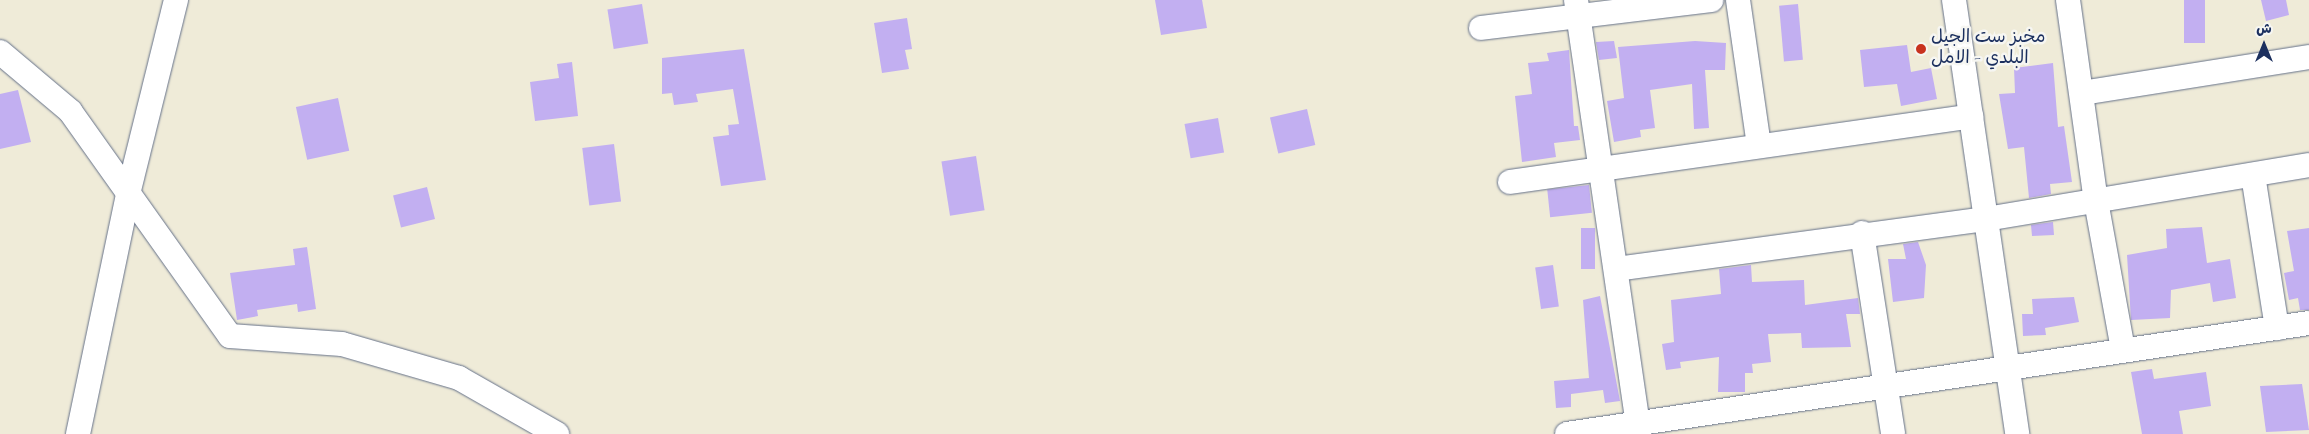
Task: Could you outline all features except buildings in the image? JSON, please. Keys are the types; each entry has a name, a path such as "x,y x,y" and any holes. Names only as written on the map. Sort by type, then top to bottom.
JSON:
{"street":[{"path":"78,434 129,190 176,0"},
{"path":"1481,28 1577,7 1711,0"},
{"path":"1738,0 1759,145"},
{"path":"1954,0 2017,434"},
{"path":"2068,0 2096,202 2123,350"},
{"path":"1577,7 1639,429"},
{"path":"0,52 70,112 129,190 230,336 342,344 458,378 557,434"},
{"path":"2082,93 2309,57"},
{"path":"1510,182 1971,116"},
{"path":"1616,269 1862,233 1986,219 2309,166"},
{"path":"2253,174 2277,328"},
{"path":"1862,233 1893,434"},
{"path":"1567,434 1639,429 1885,385 2309,323"}],"place":[{"name":"مخبز ست الجيل البلدي - الامل","path":"1921,49"}]}
